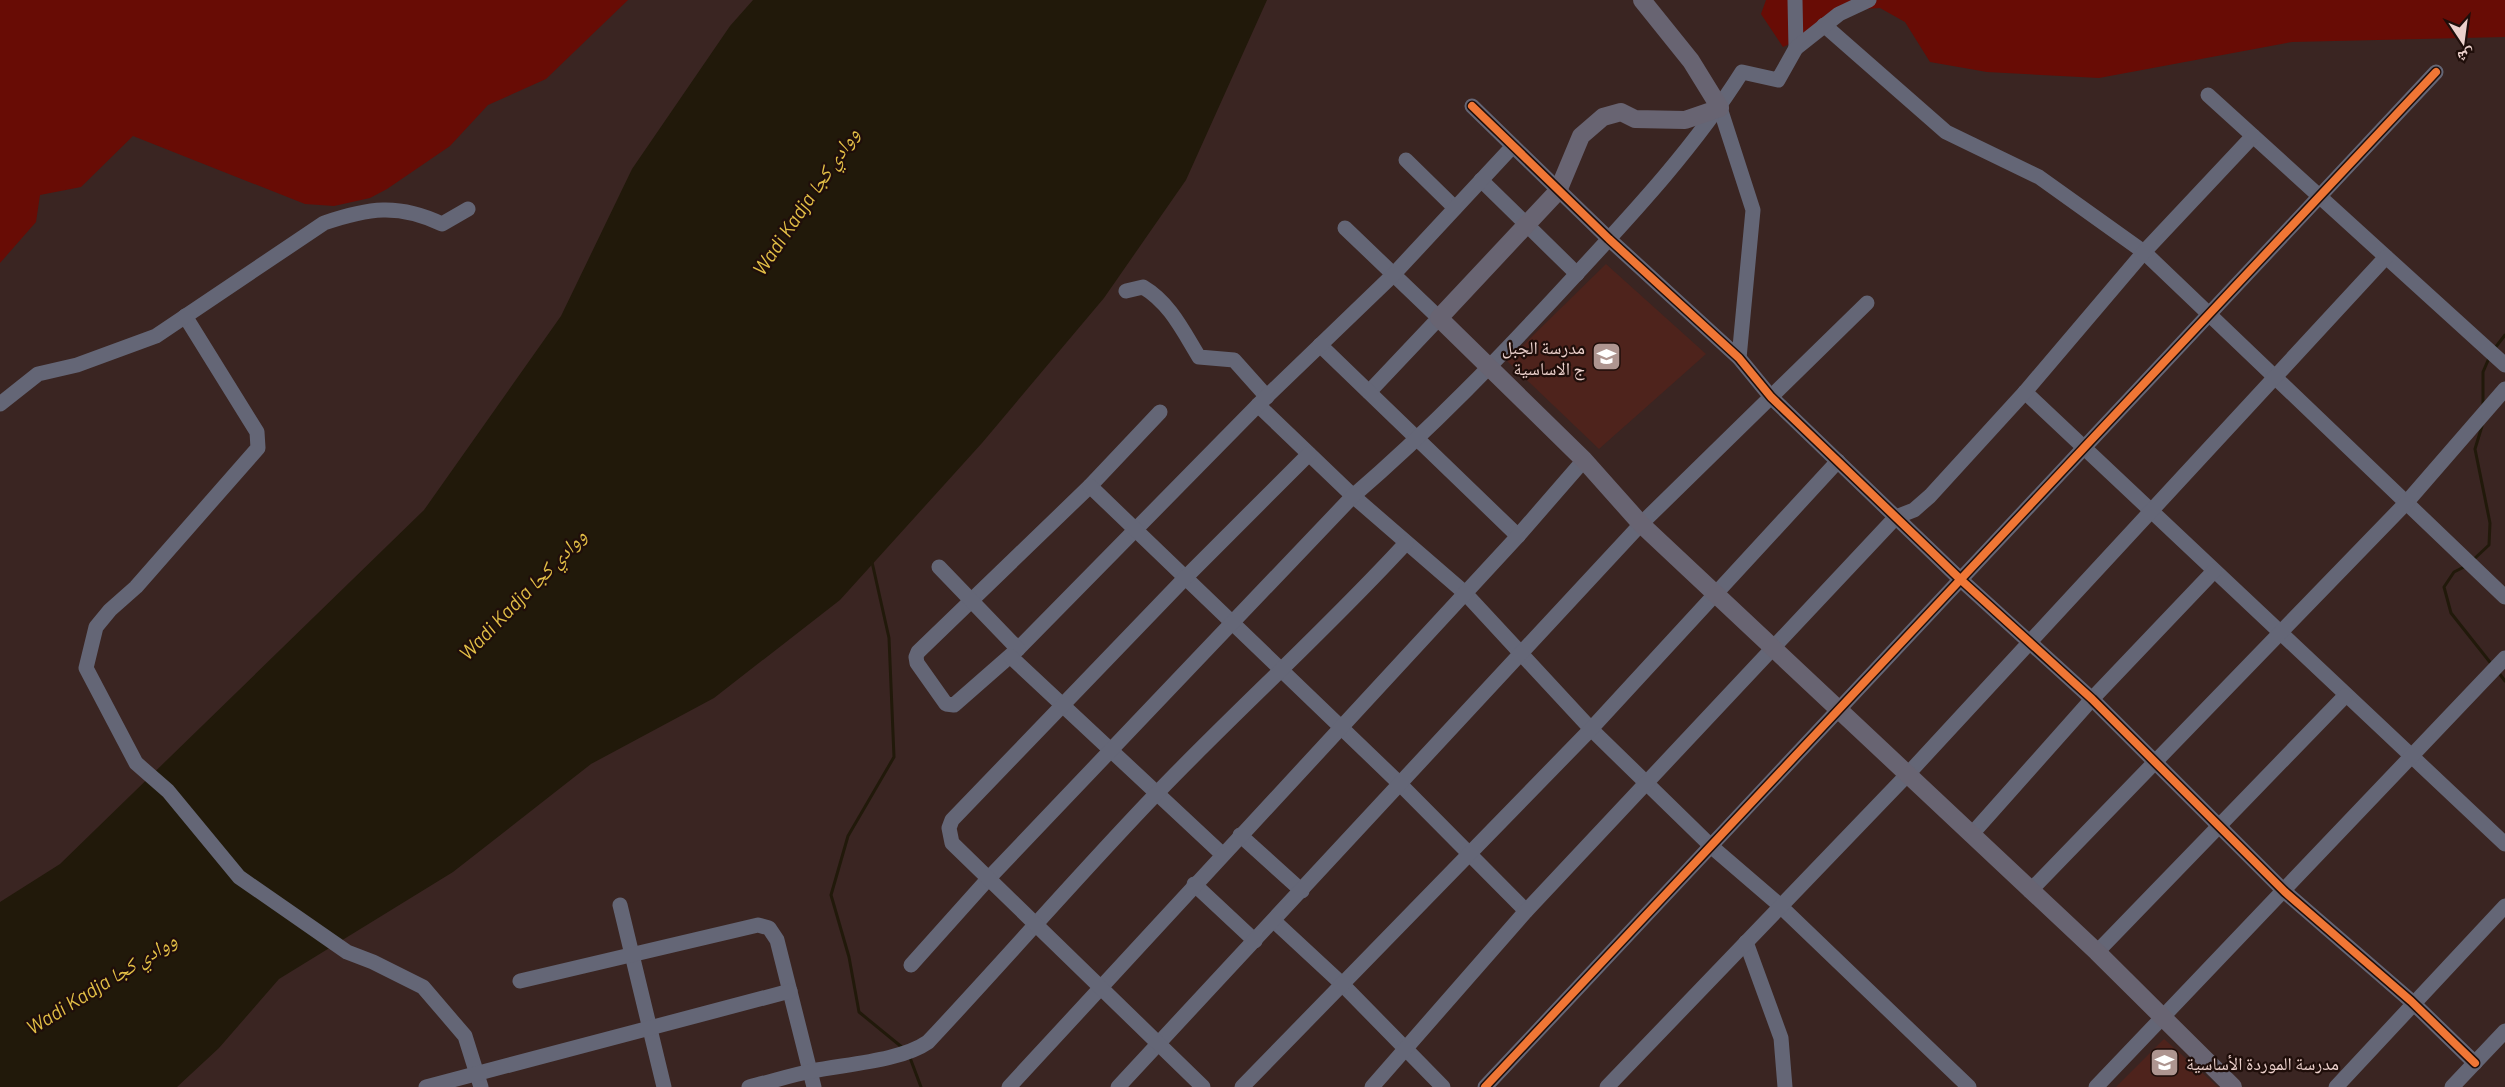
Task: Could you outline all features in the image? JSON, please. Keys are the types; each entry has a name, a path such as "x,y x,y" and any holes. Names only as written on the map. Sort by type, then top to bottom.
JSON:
{"main road":[{"path":"1642,0 1690,61 1720,108 1685,120 1635,119 1621,112 1603,117 1581,136 1558,191 1438,318 1584,460 1641,524 2097,952 2233,1087"}],"street":[{"path":"1795,0 1796,48"},
{"path":"911,965 988,879 1235,623 1353,496 1417,441 1577,274 1653,192 1720,108 1742,72 1778,80 1796,48 1839,14 1869,0"},
{"path":"1824,26 1946,132 2038,177 2144,252 2505,597"},
{"path":"1485,1087 1840,711 2083,447 2436,72"},
{"path":"2208,96 2505,365"},
{"path":"1472,106 1558,191 1739,358 1772,397 1960,579 2092,699 2154,762 2222,825 2285,892 2414,1004 2475,1063"},
{"path":"1720,108 1753,210 1739,358"},
{"path":"1372,1087 1407,1050 1526,911 1773,646 1896,517 1914,510 1930,496 2025,392 2144,252 2253,136"},
{"path":"1160,412 1090,486 915,657 946,704 954,705 1015,653 1263,401 1393,275 1513,146"},
{"path":"1406,160 1455,208"},
{"path":"1481,180 1577,274"},
{"path":"0,404 38,374 77,365 156,336 324,223 354,213 388,208 442,224 468,209"},
{"path":"1345,228 1438,318 1369,392"},
{"path":"1607,1087 1907,775 2386,257"},
{"path":"1126,291 1143,287 1155,294 1174,315 1199,357 1234,360 1263,401 1309,454 1353,496 1465,593 1591,729 1647,781 1712,847 1781,907 1969,1087"},
{"path":"1118,1087 1641,524 1867,303"},
{"path":"185,316 257,432 258,448 136,587 110,610 96,627 87,668 136,763 168,790 239,877 347,952 423,987 465,1036 479,1080"},
{"path":"1320,345 1518,536"},
{"path":"2030,891 2406,503 2505,389"},
{"path":"2025,392 2281,632 2345,696 2413,756 2505,844"},
{"path":"1203,1087 952,843 949,828 952,820 1186,577 1309,454"},
{"path":"1009,1087 1194,884 1518,536 1584,460"},
{"path":"1242,1087 1591,729 1838,461"},
{"path":"1090,486 1235,623 1469,852 1526,911"},
{"path":"749,1087 810,1071 919,1048 928,1042 1157,793 1280,668 1345,610 1406,543"},
{"path":"939,567 1063,705 1222,854"},
{"path":"1971,835 2092,699 2214,570"},
{"path":"2097,1087 2285,892 2505,658"},
{"path":"2097,952 2345,696"},
{"path":"1240,835 1302,891"},
{"path":"1194,884 1255,941"},
{"path":"620,905 664,1087"},
{"path":"2336,1087 2505,906"},
{"path":"1274,921 1342,984 1443,1087"},
{"path":"520,981 758,925 769,928 777,940 814,1087"},
{"path":"1746,942 1781,1038 1785,1087"},
{"path":"426,1087 479,1080 649,1028 790,991"},
{"path":"2452,1087 2505,1031"}],"shaded area":[{"path":"0,0 628,0 546,79 488,105 450,146 370,198 334,206 305,204 133,136 81,187 40,195 36,222 0,263"},
{"path":"1766,0 2505,0 2505,37 2292,42 2099,78 1987,72 1930,62 1905,22 1880,8 1864,9 1783,47 1761,14"},
{"name":"مدرسة الجبل ج الاساسية","path":"1606,264 1706,354 1599,449 1507,361"},
{"name":"مدرسة الموردة الأساسية","path":"2164,1039 2218,1087 2116,1087"}],"water":[{"name":"Wadi Kadja ووادي كجا","path":"753,0 1267,0 1186,180 1104,298 982,443 840,600 714,698 591,764 453,872 279,979 219,1048 177,1087 0,1087 0,902 60,864 424,510 561,316 632,169 730,26"}],"waterway":[{"path":"2495,348 2505,335"},
{"path":"2483,405 2483,372 2489,358"},
{"path":"2473,560 2489,545 2490,523 2475,449 2482,426"},
{"path":"872,562 889,638 894,757 848,836 831,895 849,957 859,1012 903,1048"},
{"path":"2466,566 2454,572 2444,587 2451,613 2493,666"},
{"path":"2499,673 2505,681"},
{"path":"909,1055 921,1087"}],"cycle path":[{"path":"1485,1087 2436,72"},
{"path":"1472,106 1609,239 1739,358 1771,397 1960,579 2092,699 2285,892 2411,1001 2475,1063"}],"place":[{"name":"مدرسة الجبل ج الاساسية","path":"1606,357"},
{"name":"مدرسة الموردة الأساسية","path":"2165,1063"}]}
